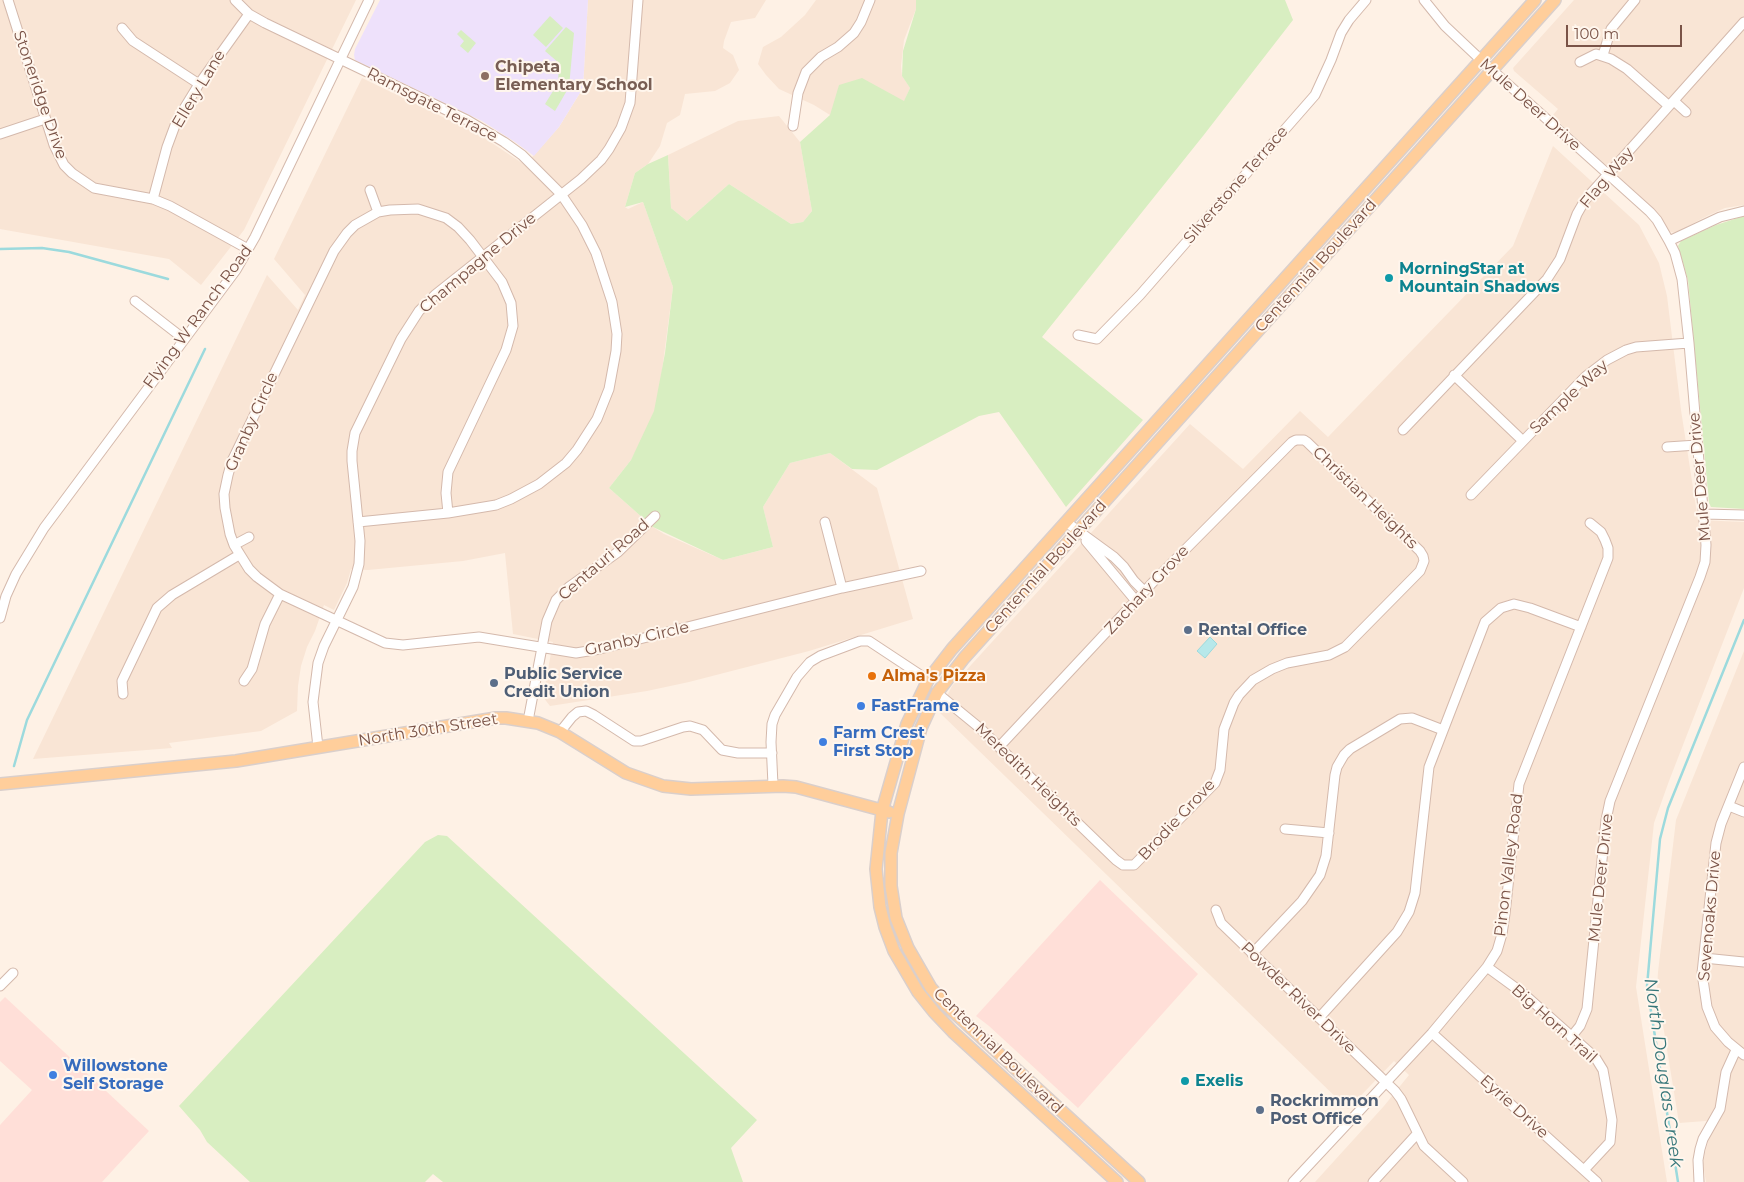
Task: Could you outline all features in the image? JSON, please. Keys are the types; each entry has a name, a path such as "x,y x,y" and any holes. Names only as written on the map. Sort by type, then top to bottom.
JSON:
{"main road":[{"name":"Centennial Boulevard","path":"1117,1182 954,1034 934,1012 906,974 894,951 885,927 877,888 876,869 882,811 906,724 928,680 952,649 1535,0"},
{"name":"Centennial Boulevard","path":"1139,1182 946,1005 926,981 908,948 896,918 891,886 891,853 898,814 921,728 937,694 964,658 1555,0"},
{"name":"North 30th Street","path":"0,784 236,760 496,718 528,721 560,732 626,773 662,786 691,789 796,787 898,814"}],"street":[{"name":"Stoneridge Drive","path":"8,0 45,119 58,155 64,165 80,180 94,188 153,199 170,206 248,249"},
{"name":"Ramsgate Terrace","path":"235,0 250,14 340,60 467,120 504,142 535,167 561,194 579,220 589,237 605,276 612,302 617,334 616,351 604,404 597,419 566,463 539,484 496,505 448,513 358,522"},
{"name":"Flying W Ranch Road","path":"0,618 6,596 16,574 44,528 236,270 369,0"},
{"name":"Champagne Drive","path":"318,747 313,702 315,676 324,646 357,575 360,554 352,451 355,433 401,338 415,315 436,294 581,179 601,160 615,139 626,116 633,87 638,0"},
{"path":"793,126 798,94 806,72 821,57 838,47 854,33 870,0"},
{"name":"Silverstone Terrace","path":"1078,335 1097,339 1140,295 1315,95 1341,33 1366,0"},
{"name":"Mule Deer Drive","path":"1424,0 1445,26 1481,60 1650,212 1675,253 1682,279 1704,514 1706,545 1703,569 1610,802 1606,820 1587,1009 1580,1026 1571,1037"},
{"path":"1603,56 1611,29 1635,0"},
{"name":"Ellery Lane","path":"153,199 167,147 177,120 199,84 250,14"},
{"name":"Flag Way","path":"1403,430 1564,261 1581,207 1608,174 1744,22"},
{"path":"122,28 132,41 199,84"},
{"path":"1580,62 1596,54 1619,63 1671,104 1686,112"},
{"path":"0,134 45,119"},
{"path":"370,190 378,212"},
{"name":"Granby Circle","path":"448,513 447,482 450,466 506,350 513,326 511,303 502,282 470,240 446,218 418,209 404,208 378,212 355,225 334,251 232,461 228,475 224,494 227,521 234,545 239,555 257,578 280,594 377,640 393,644 479,637 576,653 600,649 842,588 921,571"},
{"path":"1669,241 1720,216 1744,211"},
{"path":"135,301 184,339"},
{"name":"Sample Way","path":"1471,495 1586,376 1607,360 1636,347 1689,342"},
{"path":"1454,376 1523,441"},
{"name":"Christian Heights","path":"1300,440 1307,442 1420,551 1424,561"},
{"name":"Zachary Grove","path":"999,748 1144,591 1292,442 1300,440"},
{"path":"1667,447 1697,445"},
{"path":"1704,514 1744,515"},
{"name":"Centauri Road","path":"528,721 551,610 562,592 609,559 655,516"},
{"path":"825,522 842,588"},
{"path":"1066,522 1114,557 1124,566 1134,581 1144,591"},
{"name":"Pinon Valley Road","path":"1293,1182 1339,1130 1432,1033 1487,967 1497,951 1502,934 1519,784 1608,558 1608,548 1605,540 1600,532 1590,523"},
{"path":"1078,531 1124,589 1136,601"},
{"path":"234,545 249,537"},
{"path":"123,694 122,680 157,608 172,595 239,555"},
{"name":"Brodie Grove","path":"1116,860 1123,865 1129,866 1137,863 1215,783 1220,770 1227,721 1239,696 1254,680 1272,669 1287,663 1328,655 1345,647 1420,570 1424,561"},
{"path":"244,681 252,669 262,633 280,594"},
{"path":"1319,1018 1396,932 1409,912 1415,893 1427,776 1431,760 1486,622 1495,611 1508,606 1522,605 1581,628"},
{"path":"773,786 772,724 775,715 804,668 820,656 860,641 869,642 928,680"},
{"name":"Meredith Heights","path":"937,694 970,719 1116,860"},
{"path":"560,732 578,712 586,711 634,741 641,741 683,726 690,726 703,730 722,750 738,753 772,753"},
{"path":"1252,954 1309,892 1323,867 1337,767 1350,749 1400,719 1412,718 1444,730"},
{"name":"Sevenoaks Drive","path":"1740,1052 1715,1027 1707,1008 1703,983 1716,843 1721,824 1744,767"},
{"path":"1729,806 1744,812"},
{"path":"1285,829 1329,833"},
{"name":"Powder River Drive","path":"1216,910 1221,923 1401,1099 1424,1146 1463,1182"},
{"path":"1704,958 1744,962"},
{"name":"Big Horn Trail","path":"1487,967 1524,994 1595,1058 1603,1070 1612,1120 1610,1142 1584,1170"},
{"path":"0,986 13,973"},
{"name":"Eyrie Drive","path":"1432,1033 1597,1182"},
{"path":"1700,1182 1698,1166 1700,1148 1705,1134 1720,1109 1726,1072 1740,1052"},
{"path":"1373,1182 1417,1134"}],"shaded area":[{"path":"0,0 356,0 244,230 201,285 169,259 0,229"},
{"name":"Chipeta Elementary School","path":"380,0 588,0 583,88 559,127 534,156 482,121 355,60 355,49"},
{"path":"588,0 766,0 755,18 731,22 723,48 733,55 739,70 730,83 715,91 685,94 680,115 667,123 660,146 648,164 635,173 625,207 628,209 643,202 673,287 658,401 648,428 631,460 609,488 653,527 664,534 723,560 773,547 763,507 790,463 830,453 877,488 913,619 809,651 689,682 647,691 550,706 543,697 553,642 513,634 505,553 463,561 368,570 351,569 347,583 334,610 324,605 307,647 301,666 297,711 261,731 169,743 172,748 33,759 267,275 298,310 305,295 274,259 362,78 480,135 525,165 559,127 583,88"},
{"path":"816,0 916,0 916,9 904,40 901,66 902,76 910,88 904,102 830,115 814,105 779,89 766,75 758,64 763,47 781,37 805,15"},
{"path":"1574,0 1744,0 1744,205 1725,208 1675,233 1670,232 1652,207 1552,116 1558,109 1514,71 1513,68"},
{"path":"779,116 800,142 812,211 803,222 791,224 729,184 687,221 671,208 668,155 738,121"},
{"path":"1553,146 1639,225 1659,263 1667,296 1681,410 1698,520 1744,522 1744,588 1654,823 1636,987 1667,1182 1315,1182 1384,1106 1409,1075 1394,1061 1348,1109 939,712 952,686 1190,424 1243,469 1300,411 1328,437 1513,246"},
{"path":"1744,651 1744,1182 1706,1182 1703,1164 1705,1153 1709,1138 1719,1120 1679,1123 1657,988 1658,972 1676,820"},
{"path":"1100,880 1198,974 1078,1108 976,1016"},
{"name":"Willowstone Self Storage","path":"5,997 149,1131 102,1182 0,1182 0,1125 32,1090 0,1061 0,1002"}],"green space":[{"path":"916,0 1285,0 1293,20 1042,337 1143,420 1066,507 999,412 979,416 877,470 852,469 830,453 790,463 763,507 773,547 723,560 653,527 609,488 631,460 654,411 665,353 673,287 643,202 625,207 635,173 648,164 668,155 671,208 687,221 729,184 791,224 803,222 812,211 800,142 830,115 839,85 862,78 904,101 910,88 902,76 903,51 916,9"},
{"path":"550,16 563,28 546,47 533,35"},
{"path":"566,27 574,33 569,87 555,111 545,104 558,83 559,63 545,51"},
{"path":"461,30 476,43 468,53 460,46 464,41 457,34"},
{"path":"1744,216 1744,509 1711,507 1709,503 1688,280 1678,246 1681,241 1716,225"},
{"path":"438,835 447,836 757,1120 731,1148 743,1182 443,1182 433,1174 425,1182 250,1182 207,1142 200,1130 179,1106 425,842"}],"water":[{"path":"1210,637 1217,644 1205,658 1197,651"}],"waterway":[{"path":"0,249 42,248 69,252 168,279"},
{"path":"14,766 27,720 205,349"},
{"name":"North Douglas Creek","path":"1678,1182 1647,986 1660,839 1668,808 1744,620"}],"place":[{"name":"Chipeta Elementary School","path":"485,76"},
{"name":"MorningStar at Mountain Shadows","path":"1389,278"},
{"name":"Rental Office","path":"1188,630"},
{"name":"Alma's Pizza","path":"872,676"},
{"name":"Public Service Credit Union","path":"494,683"},
{"name":"FastFrame","path":"861,706"},
{"name":"Farm Crest First Stop","path":"823,742"},
{"name":"Willowstone Self Storage","path":"53,1075"},
{"name":"Exelis","path":"1185,1081"},
{"name":"Rockrimmon Post Office","path":"1260,1110"}]}
